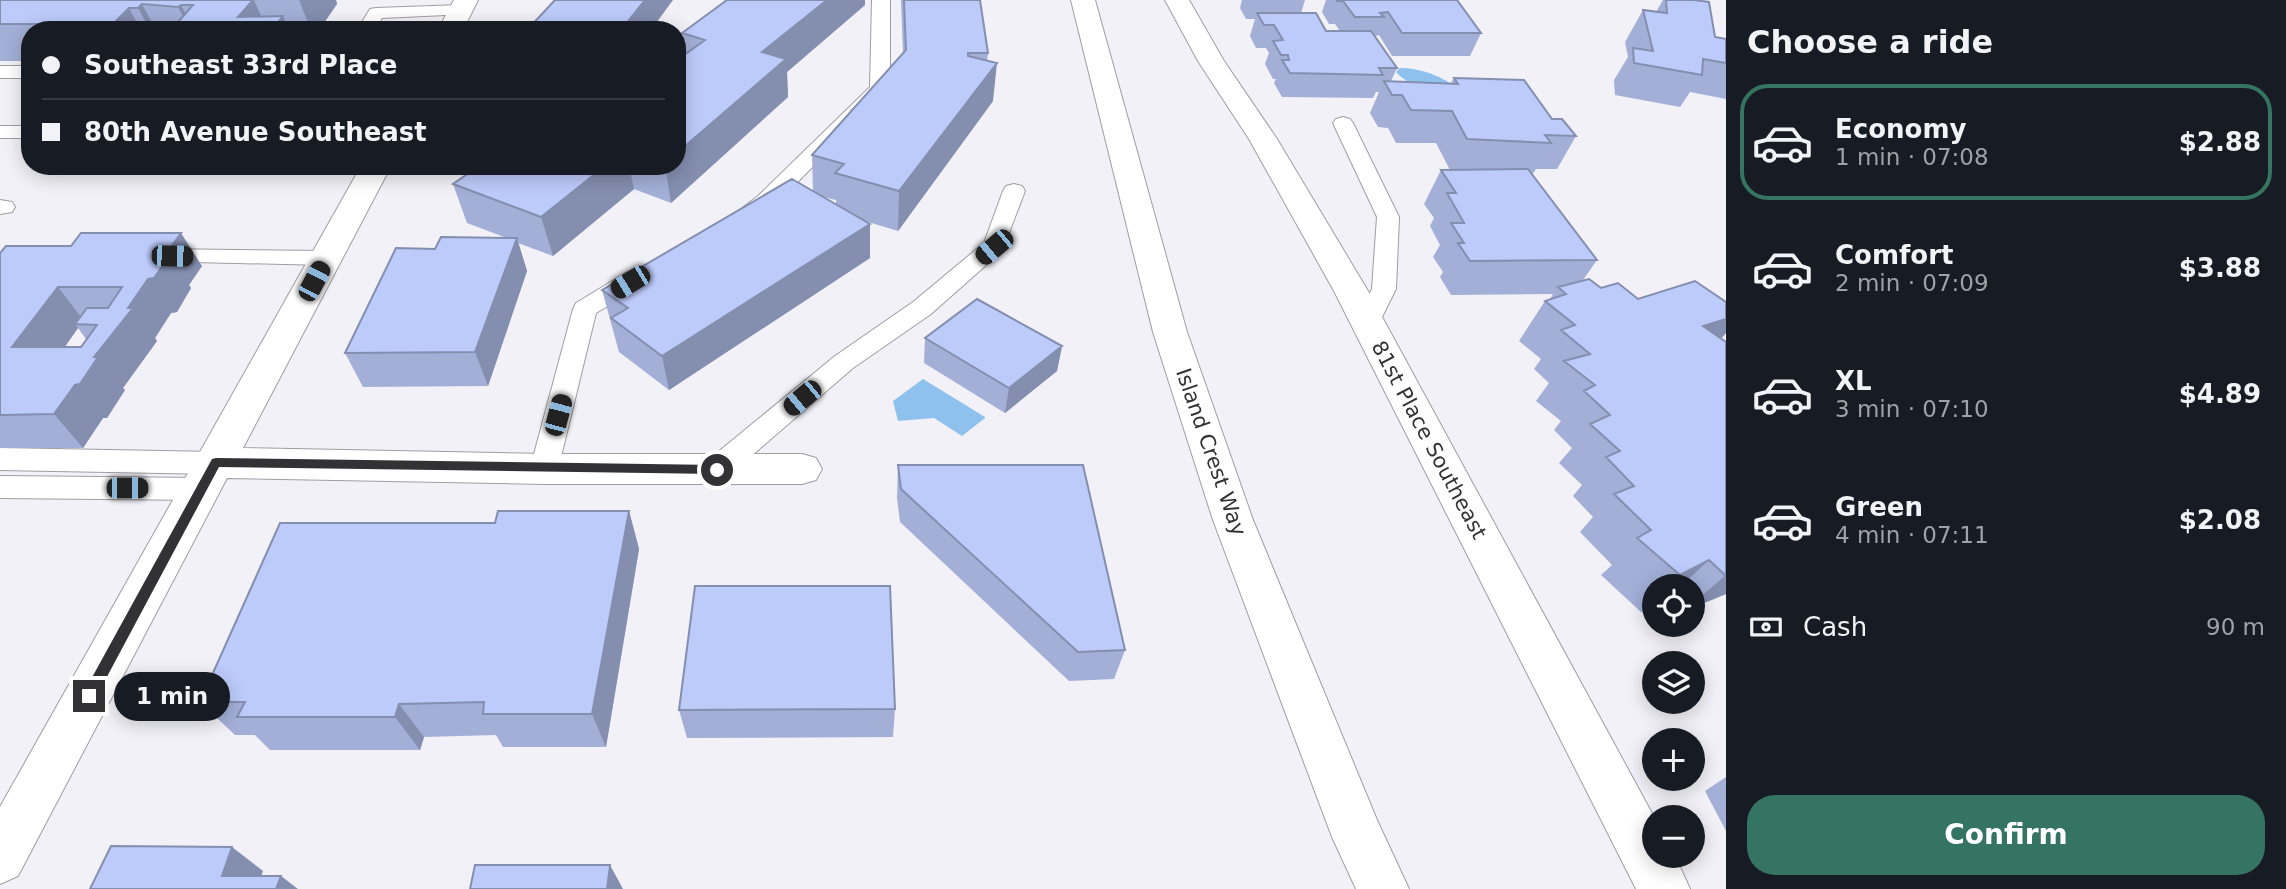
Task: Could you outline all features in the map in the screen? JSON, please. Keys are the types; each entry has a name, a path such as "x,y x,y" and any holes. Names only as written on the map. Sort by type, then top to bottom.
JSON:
{"street":[{"name":"Island Crest Way","path":"1083,0 1170,332 1233,520 1358,837 1383,889"},
{"name":"81st Place Southeast","path":"1177,0 1211,61 1264,139 1367,323 1664,889"},
{"path":"0,858 371,175"},
{"path":"209,476 544,469 802,470"}],"lane":[{"path":"686,51 745,0"},
{"path":"732,221 766,201 880,88 881,0"},
{"path":"371,21 376,13 459,13"},
{"path":"0,72 21,72"},
{"path":"1343,123 1388,217 1384,289 1367,323"},
{"path":"0,132 21,132"},
{"path":"717,470 844,362 922,308 994,247 1014,191"},
{"path":"138,255 326,258"},
{"path":"544,469 585,309 653,268"},
{"path":"0,459 209,476"},
{"path":"0,487 209,476"}],"water":[{"path":"1400,68 1431,74 1459,90 1417,85 1396,72"},
{"path":"923,379 985,418 962,436 934,418 898,421 893,401"}],"building":[{"path":"0,0 253,0 238,17 283,16 279,21 179,21 193,5 178,7 142,4 138,8 129,8 116,21 21,21 21,24 0,24"},
{"path":"555,0 645,0 628,21 535,21"},
{"path":"727,0 827,0 762,52 786,59 686,145 686,54 705,40 686,34 686,30"},
{"path":"904,0 980,0 988,53 968,53 968,56 997,63 899,191 835,173 844,164 812,155 906,50"},
{"path":"1337,0 1457,0 1481,33 1402,33 1388,12 1380,13 1384,17 1355,17 1343,1"},
{"path":"1666,0 1709,2 1715,37 1726,39 1726,63 1703,59 1702,75 1634,63 1633,48 1653,51 1643,10 1667,13"},
{"path":"1257,13 1316,13 1326,31 1371,31 1397,68 1379,68 1383,75 1290,73 1282,60 1289,60 1288,55 1281,55 1273,41 1283,40 1274,25 1264,25"},
{"path":"1454,78 1524,80 1552,119 1562,119 1576,136 1545,135 1551,143 1467,139 1452,111 1411,110 1402,95 1392,95 1384,81 1458,84"},
{"path":"1528,169 1597,260 1470,261 1458,243 1464,243 1451,223 1464,223 1447,193 1456,193 1441,170"},
{"path":"466,175 594,175 541,217 453,184"},
{"path":"792,179 870,224 662,356 611,318 628,308 602,290"},
{"path":"81,233 181,233 165,255 170,255 154,278 148,279 128,308 133,308 94,357 98,357 80,384 75,385 54,414 0,415 0,253 6,246 71,246","holes":["58,287 122,287 108,308 87,308 75,324 97,325 81,347 12,347"]},
{"path":"441,237 517,238 475,352 345,353 396,248 435,249"},
{"path":"1589,279 1601,288 1618,283 1638,299 1695,281 1726,302 1726,319 1703,326 1726,342 1726,575 1709,560 1679,574 1637,538 1651,530 1614,494 1634,486 1606,457 1620,451 1590,424 1610,415 1584,391 1595,385 1564,361 1590,354 1561,330 1575,325 1545,301 1566,294 1558,287"},
{"path":"977,299 1062,346 1009,388 925,338"},
{"path":"898,465 1083,465 1125,650 1078,652 901,489"},
{"path":"498,511 629,511 592,714 483,714 484,702 399,704 395,717 237,717 245,702 200,702 280,523 495,523"},
{"path":"695,586 890,586 895,709 679,710"},
{"path":"111,846 232,847 222,876 281,876 276,889 90,889"},
{"path":"475,865 610,865 607,889 470,889"}],"route":[{"path":"89,696 216,463 717,470"}]}
